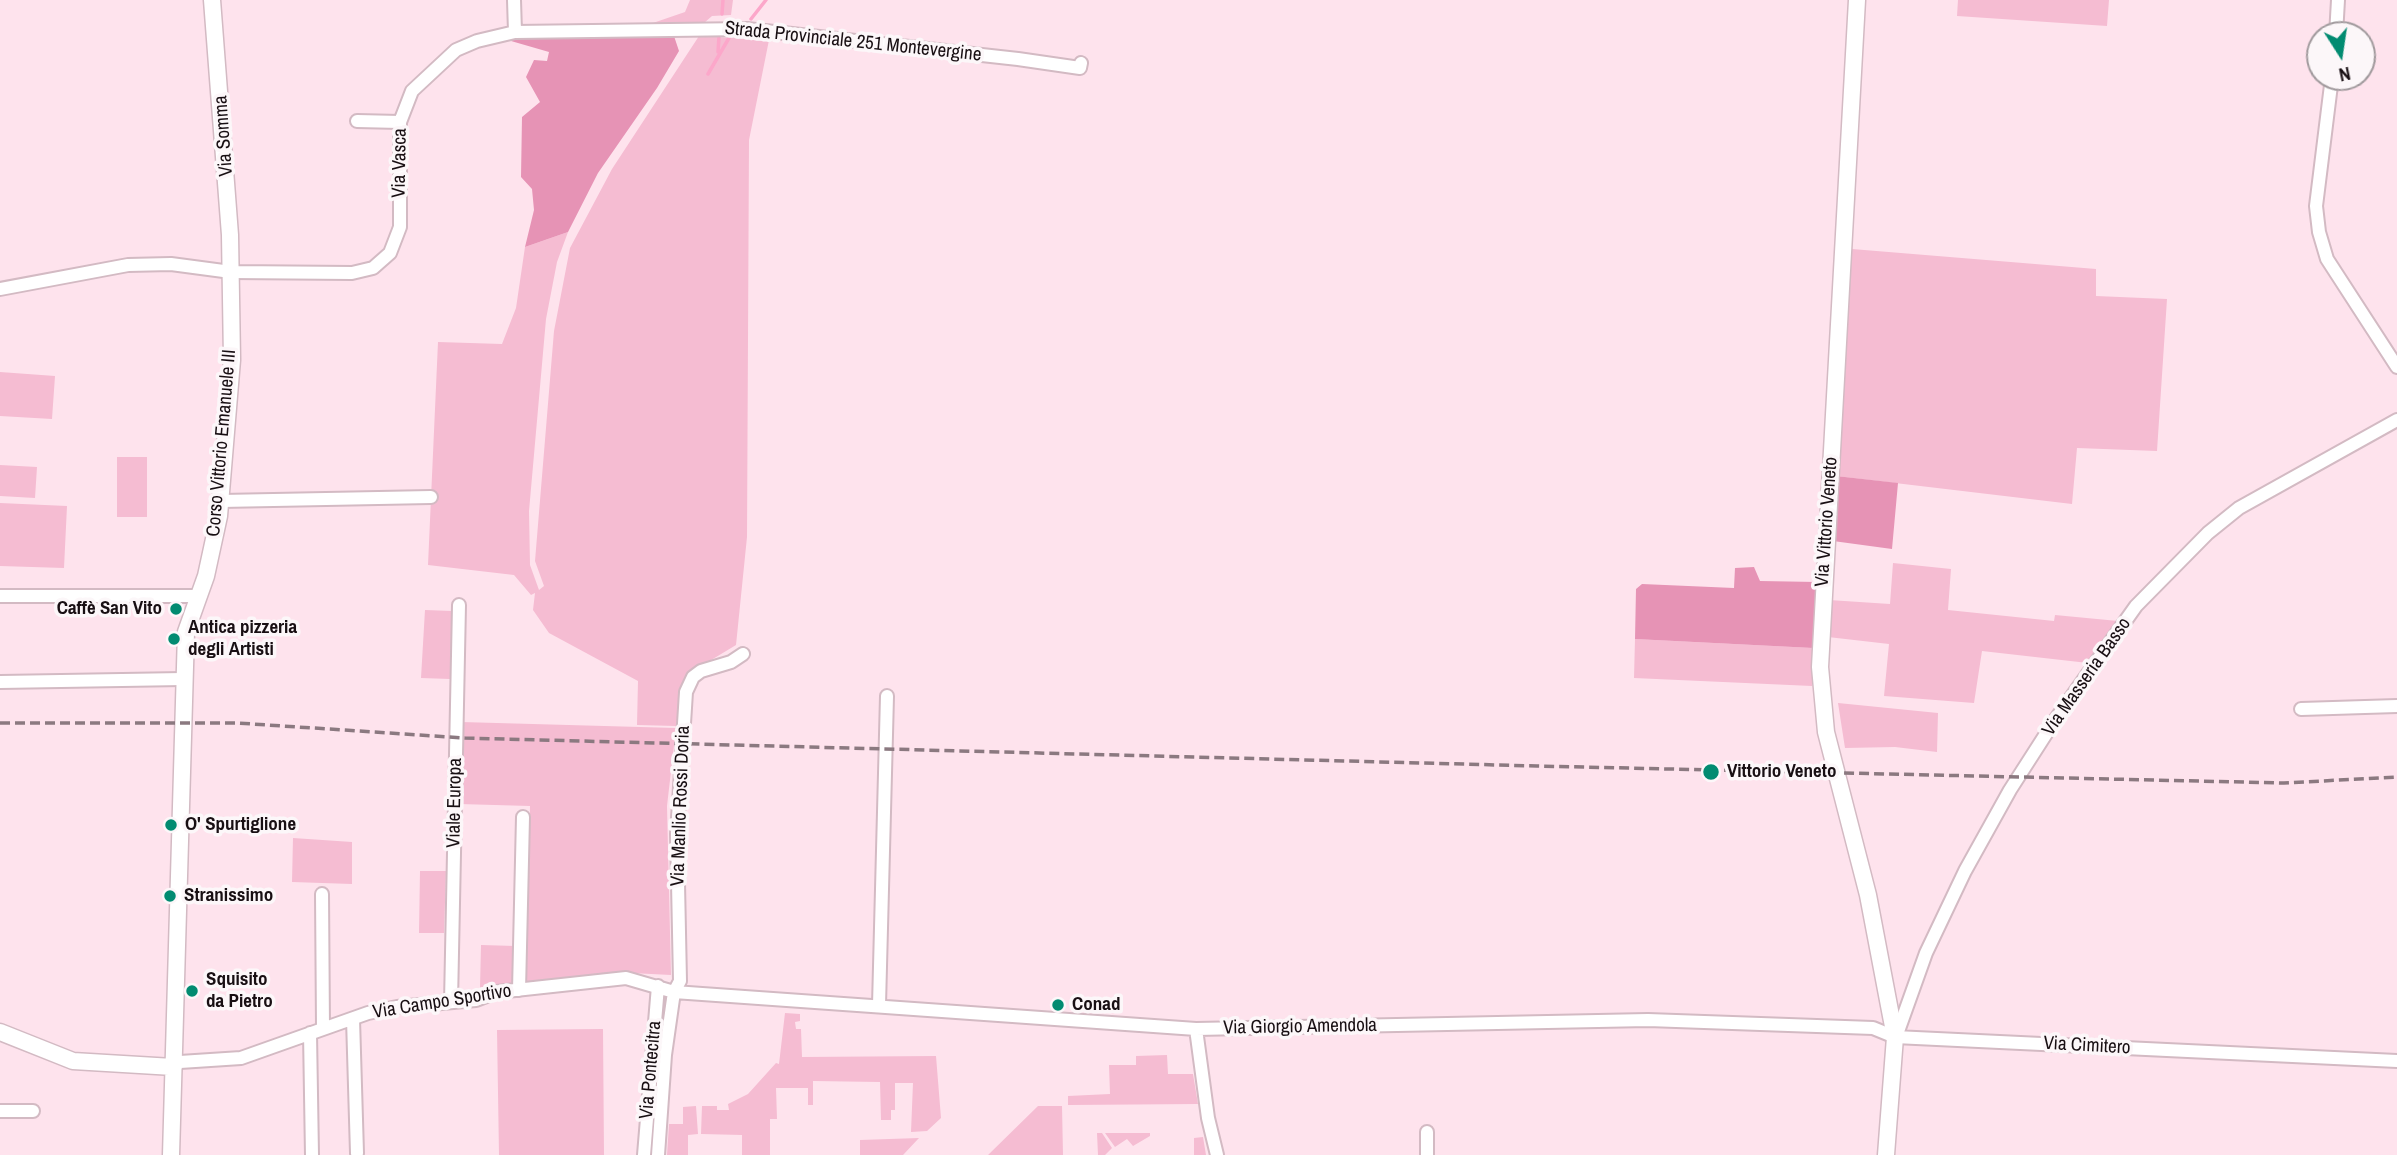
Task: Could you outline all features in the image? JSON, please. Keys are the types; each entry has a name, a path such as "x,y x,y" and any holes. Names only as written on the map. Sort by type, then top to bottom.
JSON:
{"street":[{"name":"Via Somma","path":"212,0 231,272"},
{"path":"514,0 514,32"},
{"name":"Via Vittorio Veneto","path":"1857,0 1820,667 1826,732 1868,895 1895,1037"},
{"path":"2337,21 2338,0"},
{"name":"Strada Provinciale 251 Montevergine","path":"618,30 747,29 1018,58 1080,68 1081,62"},
{"name":"Via Vasca","path":"0,289 128,265 171,264 231,272 352,273 373,268 390,253 400,227 400,122 412,91 456,50 477,41 514,32 618,30"},
{"path":"2330,91 2316,206 2319,232 2327,259 2397,367"},
{"path":"357,121 400,122"},
{"name":"Corso Vittorio Emanuele III","path":"171,1155 186,632 210,559 221,502 232,360 231,272"},
{"name":"Via Masseria Basso","path":"1895,1037 1926,953 1971,859 2010,790 2053,723 2136,606 2208,533 2239,509 2397,420"},
{"path":"221,502 431,497"},
{"path":"0,596 197,596"},
{"name":"Viale Europa","path":"451,1002 459,605"},
{"name":"Via Manlio Rossi Doria","path":"674,992 680,981 677,834 686,692 688,684 701,671 731,662 743,654"},
{"path":"0,682 183,679"},
{"path":"880,1005 887,696"},
{"path":"2301,709 2397,706"},
{"path":"519,990 523,817"},
{"path":"312,1155 322,894"},
{"name":"Via Campo Sportivo","path":"173,1067 180,1062 241,1058 316,1031 397,1007 482,999 497,992 626,978 674,992"},
{"name":"Via Pontecitra","path":"644,1155 658,986"},
{"name":"Via Giorgio Amendola","path":"674,992 1196,1029 1648,1020 1873,1027 1895,1037"},
{"name":"Via Pontecitra","path":"658,1155 674,992"},
{"path":"670,1018 687,1001 704,994"},
{"path":"353,1019 357,1153"},
{"path":"1196,1029 1208,1118 1217,1155"},
{"path":"0,1032 73,1061 173,1067"},
{"path":"1886,1155 1895,1037"},
{"name":"Via Cimitero","path":"1895,1037 2397,1061"},
{"path":"0,1111 33,1111"},
{"path":"1427,1132 1427,1155"}],"shaded area":[{"path":"690,0 733,0 731,15 712,16 704,23 687,25 650,24 685,12"},
{"path":"1958,0 2109,0 2107,26 1957,16"},
{"path":"673,33 679,51 657,88 598,173 568,232 525,247 534,210 532,189 521,177 522,117 540,102 526,77 534,60 547,61 549,52 511,41 512,35"},
{"path":"699,36 769,40 749,140 747,537 736,645 688,674 676,726 637,725 638,681 549,633 533,610 535,593 531,595 514,575 428,565 438,342 502,344 516,308 525,247 568,232 557,262 546,319 529,511 530,565 539,590 544,586 535,561 554,331 570,248 612,169"},
{"path":"1852,249 2096,269 2096,296 2167,299 2157,451 2077,448 2072,504 1836,476"},
{"path":"0,372 55,376 52,419 0,416"},
{"path":"117,457 147,457 147,517 117,517"},
{"path":"0,465 37,467 35,498 0,496"},
{"path":"1836,476 1898,483 1892,549 1833,541"},
{"path":"0,503 67,506 64,568 0,566"},
{"path":"1893,563 1951,569 1948,610 2054,621 2055,615 2118,621 2088,663 1982,651 1974,703 1884,696 1889,644 1828,637 1829,600 1890,604"},
{"path":"1754,567 1760,581 1817,582 1813,648 1635,639 1636,589 1642,584 1734,588 1735,568"},
{"path":"425,610 452,611 450,679 421,678"},
{"path":"1635,639 1813,648 1812,686 1634,678"},
{"path":"1838,703 1938,713 1937,752 1895,747 1845,748"},
{"path":"461,722 676,728 667,806 671,975 612,972 526,983 530,806 459,804"},
{"path":"293,838 352,842 352,884 292,882"},
{"path":"420,871 446,871 444,933 419,933"},
{"path":"481,945 515,946 514,984 480,988"},
{"path":"785,1013 800,1014 800,1021 795,1022 796,1029 801,1029 802,1057 936,1056 941,1118 927,1131 911,1132 913,1083 895,1083 895,1110 891,1110 891,1120 881,1120 880,1082 813,1081 813,1105 808,1105 808,1088 776,1088 777,1119 770,1119 770,1155 742,1155 742,1135 701,1134 702,1106 717,1106 717,1110 729,1110 728,1104 748,1094 776,1063 779,1064"},
{"path":"603,1029 604,1155 499,1155 497,1030"},
{"path":"1167,1055 1168,1074 1193,1074 1198,1104 1068,1105 1068,1096 1110,1094 1109,1065 1136,1065 1136,1056"},
{"path":"696,1106 698,1134 688,1135 688,1155 667,1155 669,1124 683,1124 683,1107"},
{"path":"1038,1106 1062,1106 1063,1155 988,1155"},
{"path":"1097,1133 1102,1133 1112,1148 1105,1155 1098,1155"},
{"path":"1105,1133 1150,1133 1150,1136 1133,1146 1127,1139 1115,1147"},
{"path":"1203,1137 1206,1155 1194,1155 1194,1138"},
{"path":"919,1138 903,1155 860,1155 860,1140"}],"waterway":[{"path":"722,14 723,0"},
{"path":"751,19 766,0"},
{"path":"718,52 719,37"},
{"path":"708,74 729,38"}],"railway":[{"path":"0,723 237,723 465,738 2284,783 2397,777"}],"place":[{"name":"Caffè San Vito","path":"176,609"},
{"name":"Antica pizzeria degli Artisti","path":"174,639"},
{"name":"Vittorio Veneto","path":"1711,772"},
{"name":"O' Spurtiglione","path":"171,825"},
{"name":"Stranissimo","path":"170,896"},
{"name":"Squisito da Pietro","path":"192,991"},
{"name":"Conad","path":"1058,1005"}]}
